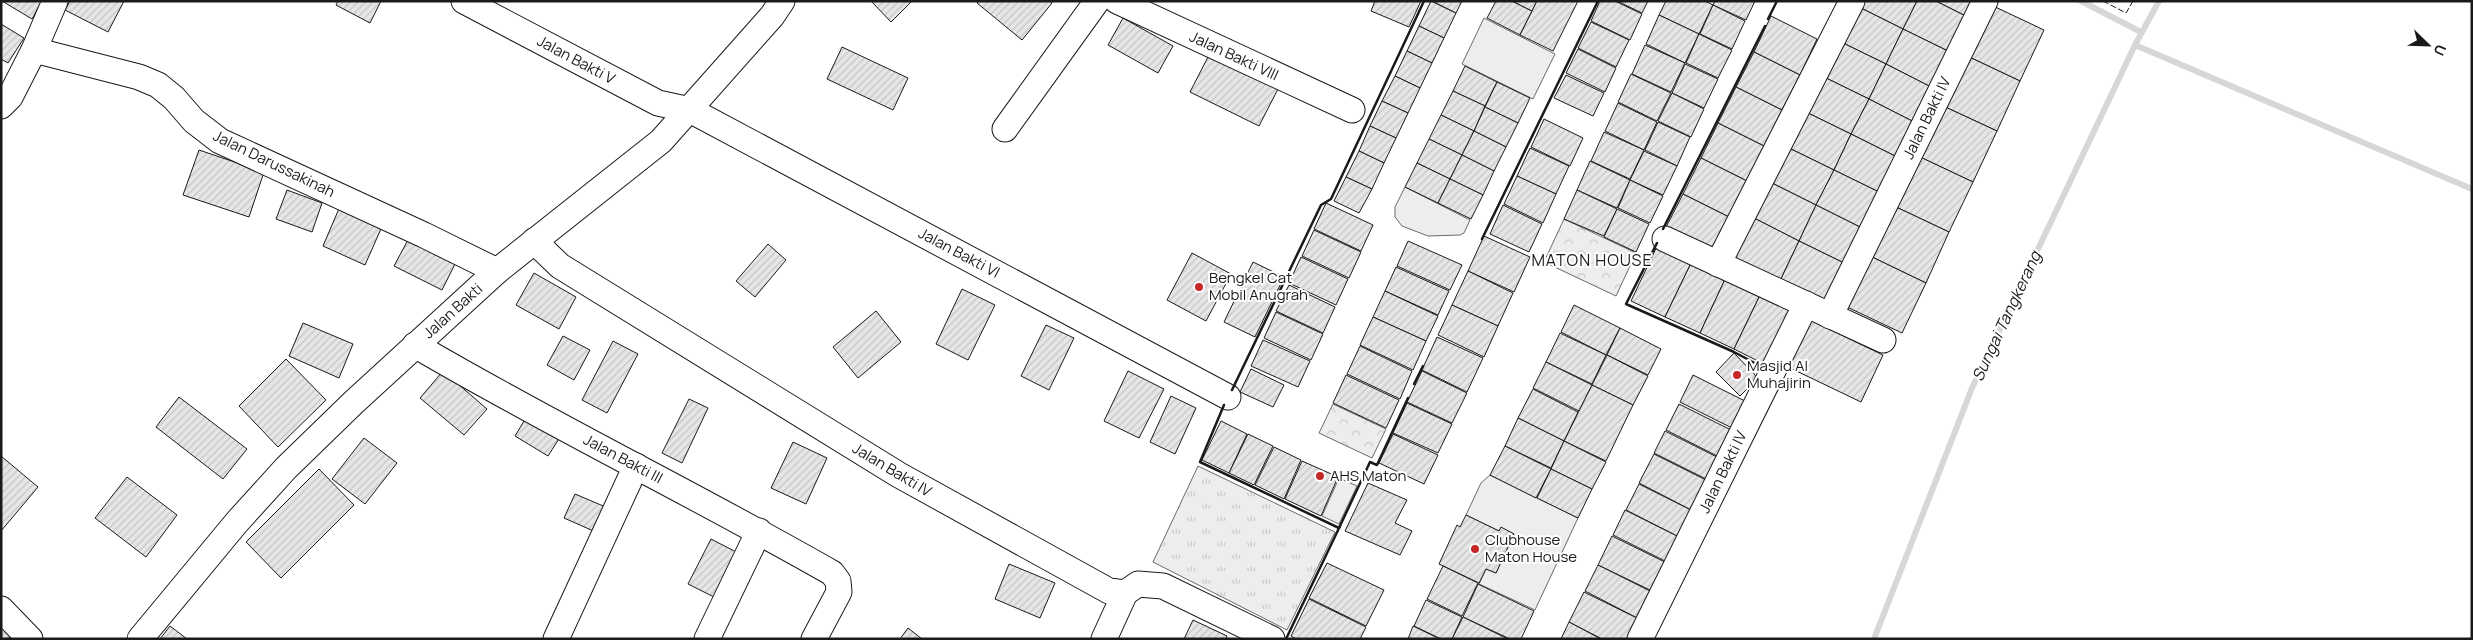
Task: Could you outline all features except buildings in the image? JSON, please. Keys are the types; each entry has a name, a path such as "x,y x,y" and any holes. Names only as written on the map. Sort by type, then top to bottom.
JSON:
{"street":[{"path":"1,106 10,97 34,50 55,1"},
{"name":"Jalan Bakti V","path":"464,1 658,103 690,110"},
{"path":"1005,129 1097,1"},
{"name":"Jalan Bakti VIII","path":"1117,1 1352,110"},
{"path":"1718,264 1852,1"},
{"name":"Jalan Bakti IV","path":"1830,316 1984,1"},
{"name":"Jalan Bakti","path":"140,639 237,522 286,468 415,345 497,271 660,141 690,110 770,6"},
{"name":"Jalan Darussakinah","path":"34,50 140,77 158,85 174,98 194,121 220,141 424,235 497,271"},
{"name":"Jalan Bakti VI","path":"690,110 1228,397"},
{"path":"1665,239 1883,340"},
{"name":"Jalan Bakti IV","path":"534,241 560,266 899,475 1109,591 1126,593"},
{"name":"Jalan Bakti IV","path":"1640,639 1806,304"},
{"name":"Jalan Bakti III","path":"415,345 497,393 759,531 832,573 838,581 839,592 814,639"},
{"path":"556,639 636,466"},
{"path":"707,639 759,531"},
{"path":"1104,639 1126,593 1138,584 1164,586 1247,633 1272,639"},
{"path":"1,609 30,639"}],"green space":[{"path":"1564,219 1636,253 1616,296 1544,262"},
{"path":"1333,404 1386,429 1372,458 1319,433"},
{"path":"1198,466 1335,532 1287,630 1153,562"}],"shaded area":[{"path":"1484,18 1555,54 1533,99 1462,64"},
{"path":"1405,187 1470,220 1464,233 1460,235 1428,236 1402,226 1395,217 1395,207"},
{"path":"1490,475 1578,518 1535,610 1479,584 1486,569 1496,573 1514,534 1501,528 1499,531 1466,515 1481,483"},
{"path":"1339,478 1357,486 1339,524 1322,516"}],"waterway":[{"path":"2081,1 2141,32"},
{"name":"Sungai Tangkerang","path":"1874,639 1972,388 2135,45 2159,1"},
{"path":"2135,45 2472,189"}],"fence":[{"path":"2103,1 2126,13 2133,1"}],"wall":[{"path":"1232,390 1321,205 1331,199 1424,1"},
{"path":"1482,239 1598,1"},
{"path":"1768,19 1777,1"},
{"path":"1663,229 1765,26"},
{"path":"1657,243 1626,304 1734,352 1764,368"},
{"path":"1414,384 1423,366"},
{"path":"1224,405 1200,462 1339,528 1370,462 1377,465 1408,398"},
{"path":"1286,639 1340,526"}],"place":[{"name":"Bengkel Cat Mobil Anugrah","path":"1199,287"},
{"name":"Masjid Al Muhajirin","path":"1737,375"},
{"name":"AHS Maton","path":"1320,476"},
{"name":"Clubhouse Maton House","path":"1475,549"}],"district":[{"name":"MATON HOUSE","path":"1592,260"}]}
